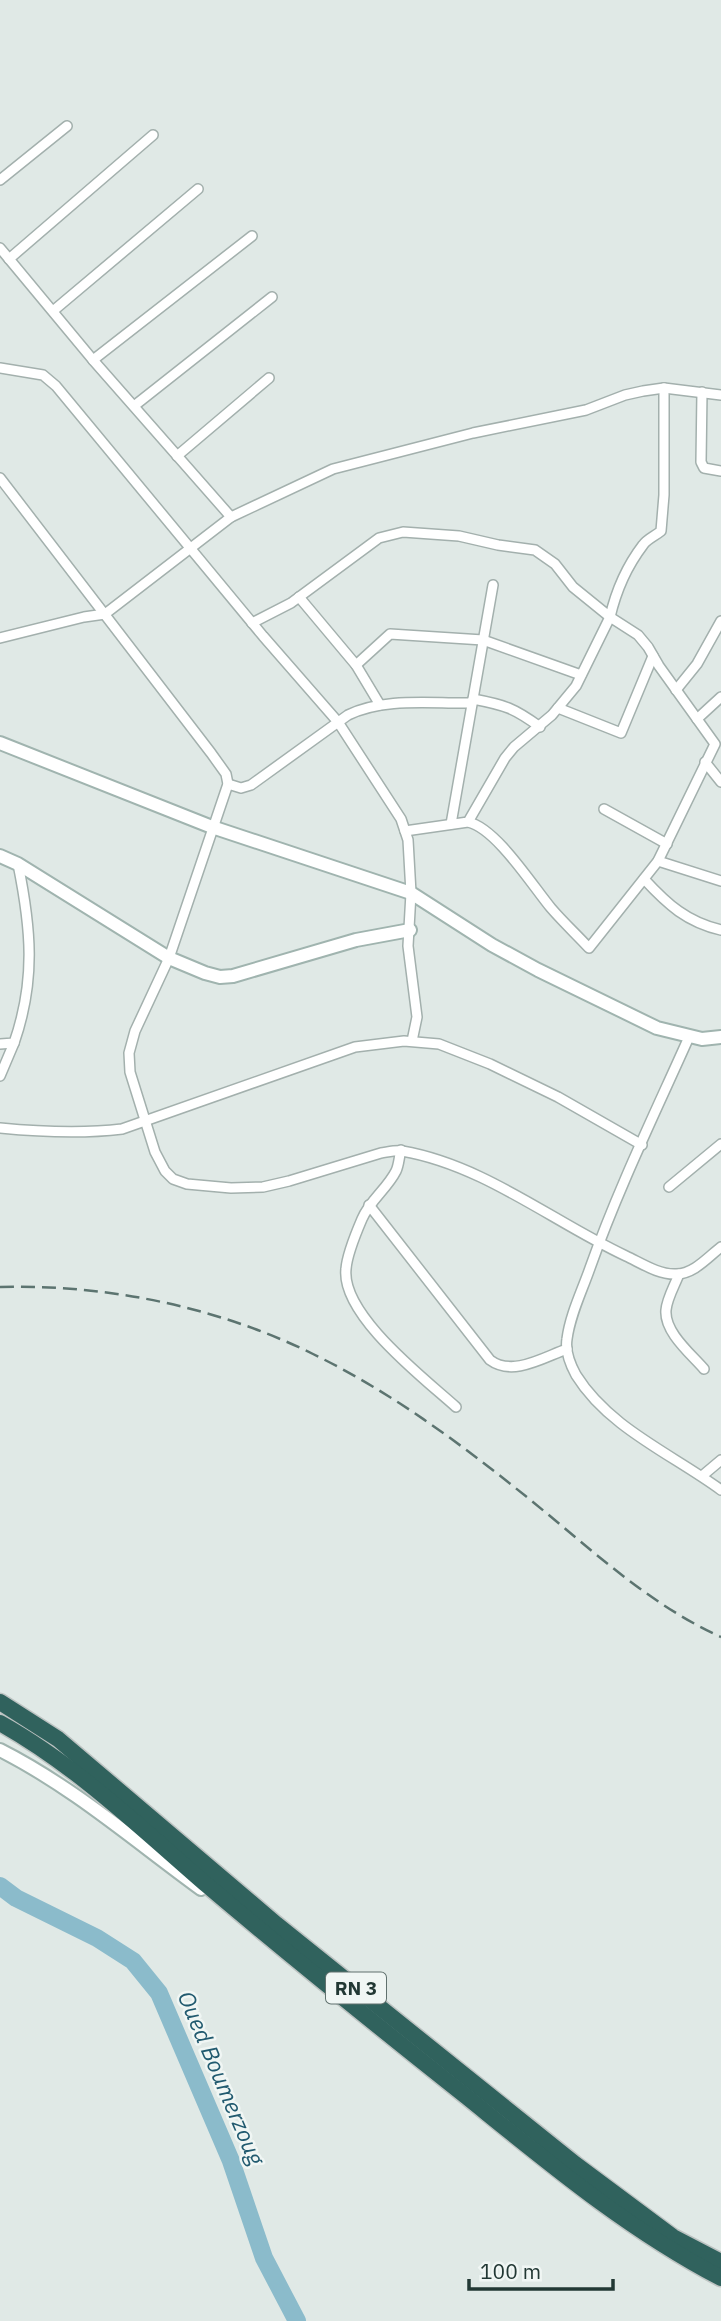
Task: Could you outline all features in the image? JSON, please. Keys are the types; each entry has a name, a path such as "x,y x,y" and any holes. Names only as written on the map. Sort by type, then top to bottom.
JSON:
{"highway":[{"name":"RN 3","path":"0,1702 69,1748 276,1924 575,2164 673,2237 721,2262"},
{"name":"RN 3","path":"0,1723 32,1741 87,1783 279,1945 590,2196 677,2255 721,2278"}],"street":[{"path":"0,180 67,126"},
{"path":"9,259 153,135"},
{"path":"52,311 198,189"},
{"path":"93,360 252,236"},
{"path":"0,248 93,360 231,517"},
{"path":"134,406 272,297"},
{"path":"0,368 43,375 56,386 252,624 338,722 401,819 408,840 411,893 409,958 417,1017 412,1041"},
{"path":"177,456 269,378"},
{"path":"468,822 505,758 558,708 581,675 610,617 615,597 629,566 644,542 661,531 664,495 664,388"},
{"path":"0,638 105,614 231,517 301,482 356,461 586,410 625,395 664,388 721,395"},
{"path":"702,392 701,462 704,468 721,471"},
{"path":"0,478 226,774 228,784 169,958 135,1031 129,1052 130,1072 155,1152 164,1171 173,1179 187,1184 231,1188 262,1187 381,1153 401,1150 479,1176 599,1243 660,1271 680,1274 692,1270 721,1247"},
{"path":"252,624 299,597 379,538 403,532 459,536 535,550 555,564 573,587 610,617 638,635 715,744 658,861 589,948 484,828 468,822 405,831"},
{"path":"451,824 493,585"},
{"path":"299,597 356,665 380,705"},
{"path":"676,690 697,664 721,621"},
{"path":"356,665 390,634 483,640 581,675"},
{"path":"558,708 621,733 653,656"},
{"path":"697,719 721,697"},
{"path":"228,784 241,788 251,785 338,722 363,708 473,701 516,709 540,727"},
{"path":"0,743 212,827 411,893 538,971 657,1028 688,1037 721,1037"},
{"path":"705,762 721,782"},
{"path":"604,809 667,844"},
{"path":"0,856 18,864 169,958 205,974 220,977 233,976 356,940 410,930"},
{"path":"658,861 721,881"},
{"path":"0,1076 14,1043 27,999 30,944 18,864"},
{"path":"645,878 663,899 699,925 721,930"},
{"path":"688,1037 599,1243 570,1323 567,1349 575,1372 602,1408 631,1431 721,1490"},
{"path":"0,1128 95,1133 122,1129 355,1048 384,1042 412,1041 439,1044 491,1064 558,1097 642,1145"},
{"path":"0,1044 14,1043"},
{"path":"669,1187 721,1144"},
{"path":"401,1150 397,1170 369,1205 346,1268 346,1283 380,1339 456,1408"},
{"path":"369,1205 490,1360 498,1366 518,1367 567,1349"},
{"path":"680,1274 665,1312 679,1341 704,1369"},
{"path":"702,1476 721,1460"},
{"path":"0,1751 32,1767 81,1799 279,1945"}],"waterway":[{"name":"Oued Boumerzoug","path":"0,1886 16,1898 97,1938 133,1961 159,1993 231,2161 264,2258 297,2321"}],"railway":[{"path":"0,1287 80,1290 161,1302 239,1323 313,1354 370,1385 425,1420 503,1478 644,1592 694,1624 721,1637"}]}
